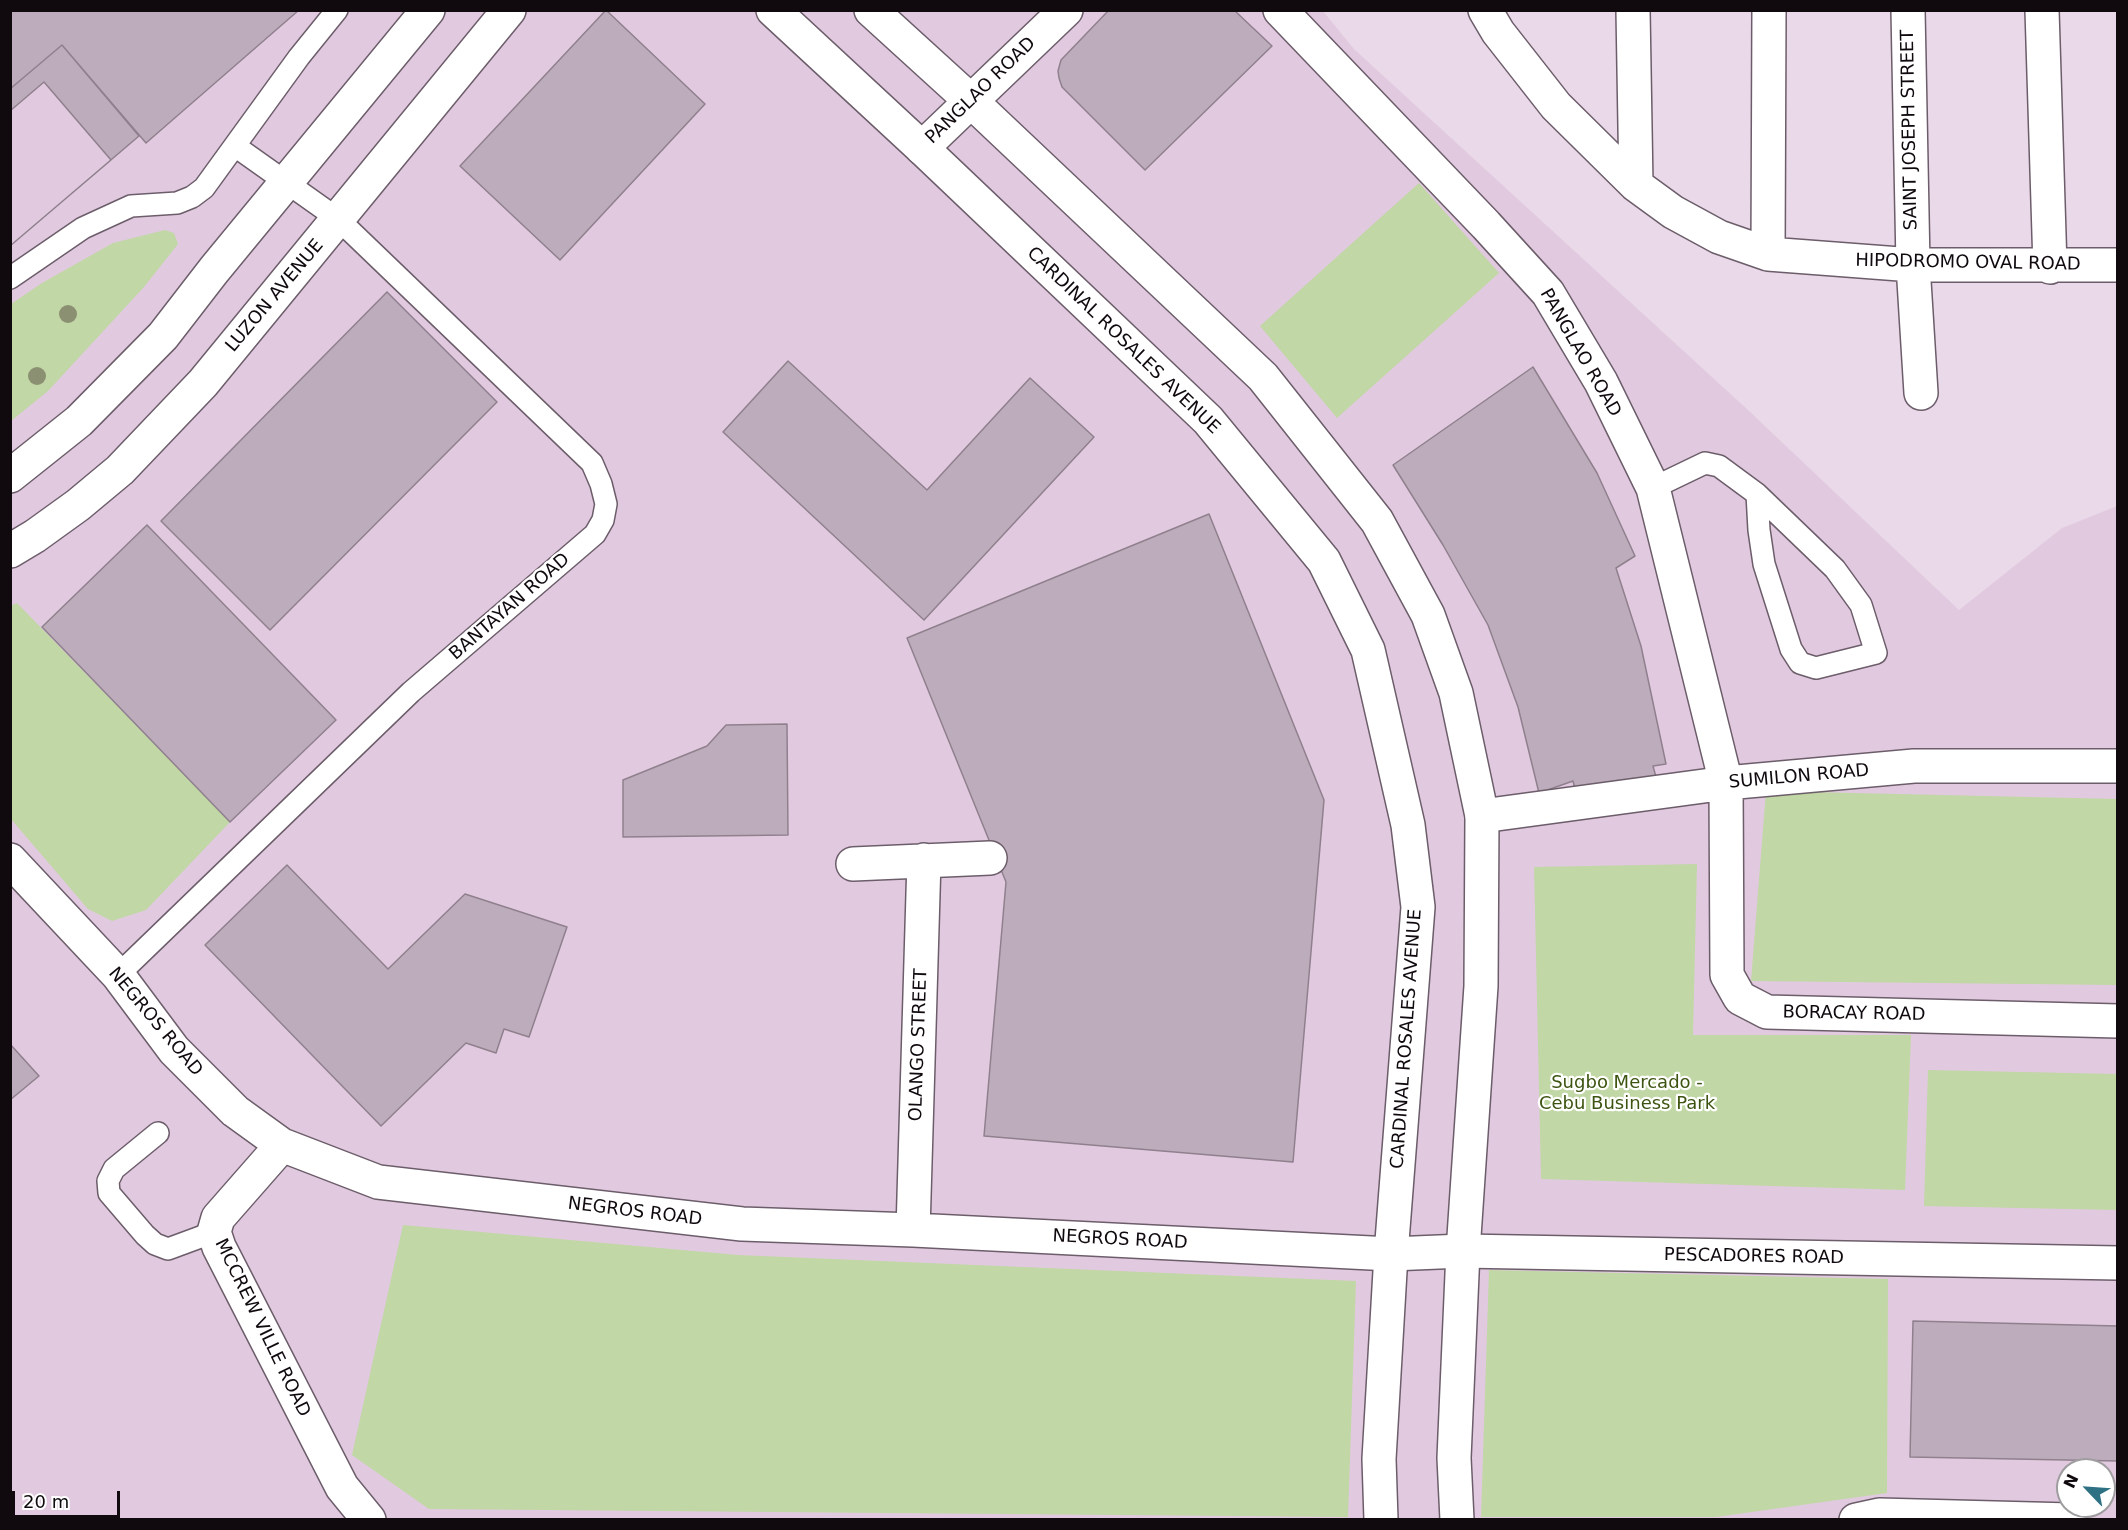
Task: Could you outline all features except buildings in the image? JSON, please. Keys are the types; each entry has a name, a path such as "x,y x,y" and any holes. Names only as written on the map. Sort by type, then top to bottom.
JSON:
{"street":[{"path":"10,476 79,421 163,336 214,270 428,10"},
{"name":"LUZON AVENUE","path":"10,551 78,505 120,470 203,383 509,10"},
{"name":"CARDINAL ROSALES AVENUE","path":"773,10 1208,420 1324,561 1368,650 1408,825 1418,907 1391,1254 1379,1459 1381,1520"},
{"path":"871,10 972,102 1263,377 1377,521 1428,615 1456,693 1482,816 1481,986 1463,1251 1454,1458 1457,1520"},
{"name":"PANGLAO ROAD","path":"922,148 1066,10"},
{"name":"PANGLAO ROAD","path":"1281,10 1548,293 1601,382 1653,488 1726,783"},
{"name":"HIPODROMO OVAL ROAD","path":"1485,10 1498,32 1556,106 1636,185 1673,212 1719,237 1768,254 1913,265 2118,266"},
{"path":"1633,10 1636,185"},
{"path":"1768,254 1769,10"},
{"name":"SAINT JOSEPH STREET","path":"1908,10 1913,265 1921,393"},
{"path":"2042,10 2050,267"},
{"name":"SUMILON ROAD","path":"1482,816 1726,783 1914,766 2118,766"},
{"name":"BORACAY ROAD","path":"1726,783 1727,975 1740,998 1767,1012 2118,1021"},
{"path":"853,864 990,858"},
{"name":"NEGROS ROAD","path":"10,860 118,975 174,1050 235,1111 282,1145 378,1182 742,1224 913,1230 1391,1254"},
{"name":"OLANGO STREET","path":"913,1230 924,860"},
{"name":"MCCREW VILLE ROAD","path":"282,1145 218,1218 214,1232 219,1247 342,1487 369,1520"},
{"name":"PESCADORES ROAD","path":"1391,1254 1463,1251 2118,1263"},
{"path":"1856,1520 1880,1515 2071,1520"}],"lane":[{"path":"10,278 83,228 131,206 177,203 192,197 204,188 299,57 337,10"},
{"name":"BANTAYAN ROAD","path":"118,975 411,692 595,534 603,520 606,504 592,463 338,219 235,146"},
{"path":"1653,488 1706,464 1719,466 1757,494 1835,569 1861,605 1876,653 1816,668 1800,663 1791,649 1764,564 1758,530 1757,494"},
{"path":"158,1134 114,1169 108,1181 109,1193 144,1235 155,1244 168,1249 214,1232"}],"shaded area":[{"path":"10,11 1323,11 1354,49 1748,410 1959,610 2062,528 2117,506 2117,1519 11,1519"}],"green space":[{"path":"1419,183 1499,273 1337,418 1260,326"},
{"path":"165,230 174,233 178,244 144,287 48,391 11,421 11,304 42,283 113,243"},
{"path":"17,603 230,822 146,910 112,921 88,909 11,819 10,606"},
{"path":"1766,791 2117,799 2117,985 1751,981"},
{"name":"Sugbo Mercado - Cebu Business Park","path":"1697,864 1693,1035 1911,1035 1905,1190 1541,1179 1534,867"},
{"path":"1928,1070 2117,1074 2117,1210 1924,1206"},
{"path":"403,1225 738,1255 1356,1281 1348,1517 429,1509 352,1455"},
{"path":"1489,1270 1888,1279 1887,1493 1716,1517 1481,1517"}]}
